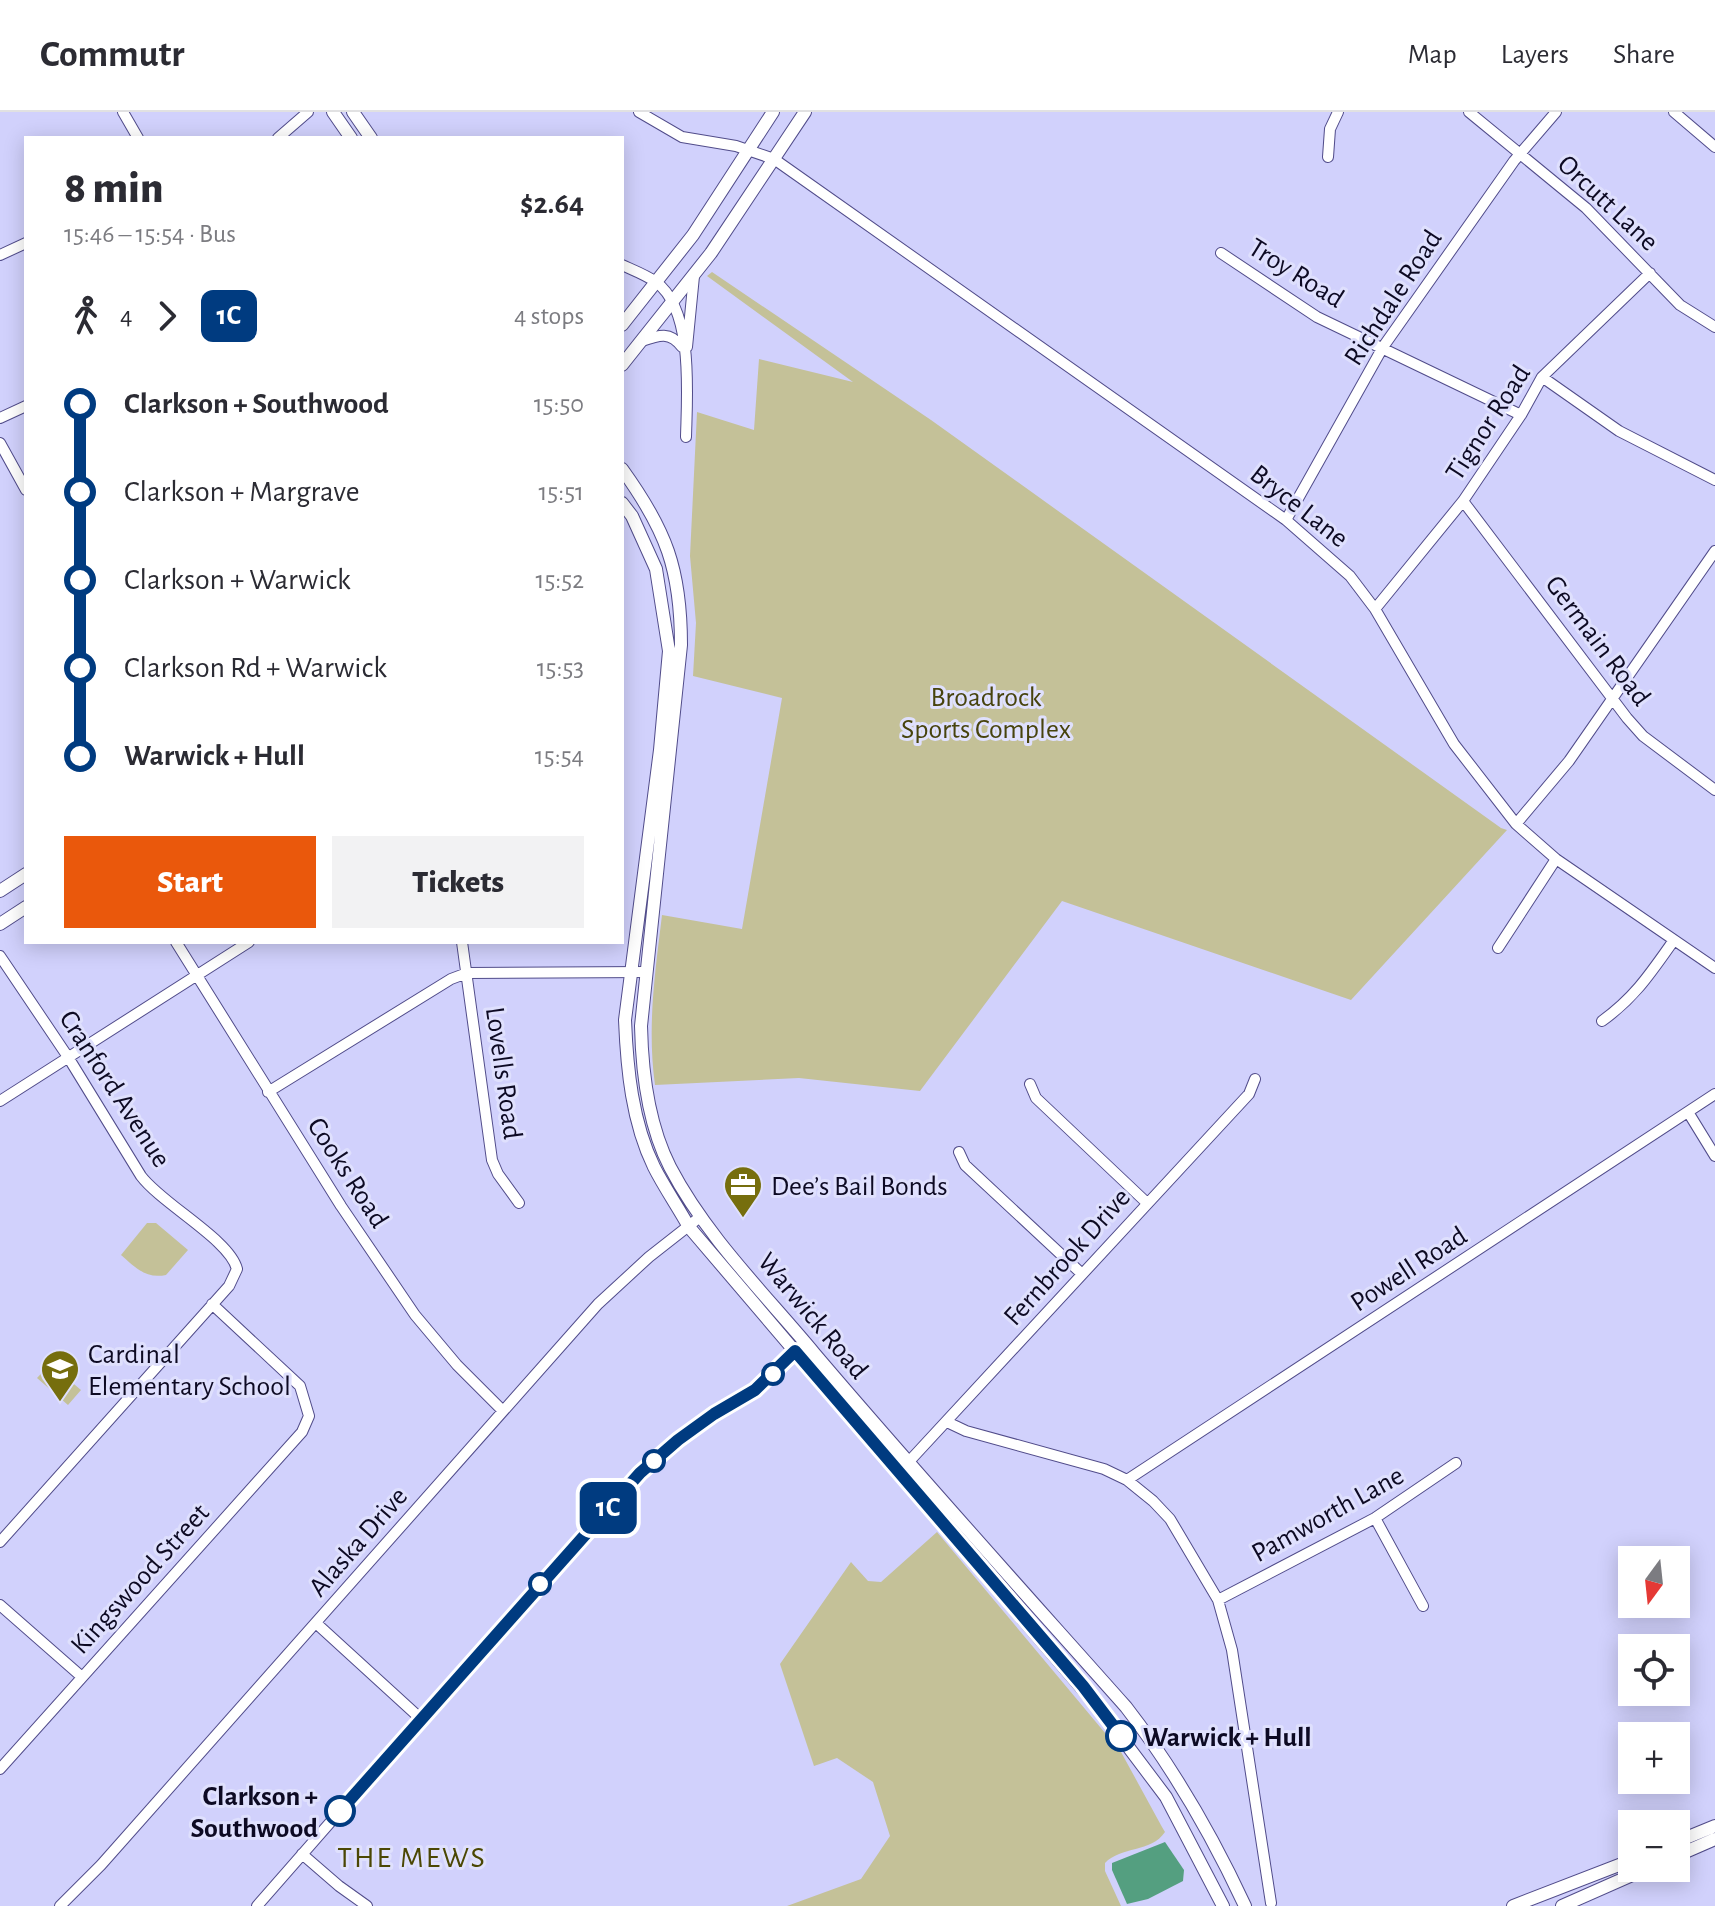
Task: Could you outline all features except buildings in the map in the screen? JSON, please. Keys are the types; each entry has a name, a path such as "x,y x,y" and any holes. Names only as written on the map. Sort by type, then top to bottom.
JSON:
{"main road":[{"path":"333,112 350,136"},
{"path":"353,112 370,136"},
{"path":"624,323 693,235 773,112"},
{"path":"624,363 694,276 805,112"},
{"name":"Warwick Road","path":"624,472 663,532 681,613 681,645 641,1026 642,1067 650,1109 669,1165 700,1217 800,1346"},
{"name":"Warwick Road","path":"624,506 632,516 656,569 669,651 660,750 625,1020 626,1063 639,1130 654,1167 689,1227 800,1346 1083,1686 1152,1777 1199,1856 1223,1906"},
{"path":"0,891 24,875"},
{"path":"0,924 24,908"},
{"name":"Warwick Road","path":"903,1467 1126,1707 1195,1806 1245,1906"},
{"path":"1690,1836 1715,1826"},
{"path":"1690,1850 1715,1839"},
{"path":"1513,1906 1618,1865"},
{"path":"1562,1906 1618,1881"}],"street":[{"path":"123,112 137,136"},
{"path":"280,136 308,112"},
{"name":"Bryce Lane","path":"639,112 682,137 749,149 774,159 1286,520 1350,576 1375,609 1454,744 1516,824 1556,859 1715,968"},
{"path":"1328,157 1330,129 1338,112"},
{"name":"Orcutt Lane","path":"1469,112 1586,208 1680,305 1715,327"},
{"name":"Richdale Road","path":"1286,520 1383,347 1520,155 1556,112"},
{"path":"1674,112 1715,147"},
{"path":"0,255 24,244"},
{"name":"Troy Road","path":"1221,253 1317,317 1521,415"},
{"path":"624,266 657,283 673,303 686,353"},
{"name":"Tignor Road","path":"1375,609 1463,501 1521,415 1542,377 1650,273"},
{"path":"686,437 686,353 694,276"},
{"path":"642,341 659,335 670,336 686,353"},
{"path":"1542,377 1619,431 1715,480"},
{"path":"0,418 24,407"},
{"path":"0,443 24,486"},
{"name":"Germain Road","path":"1463,501 1643,736 1715,790"},
{"path":"1516,824 1569,761 1715,551"},
{"path":"1498,948 1556,859"},
{"path":"1602,1021 1633,996 1674,940"},
{"name":"Cooks Road","path":"177,944 341,1206 415,1315 473,1383 503,1411"},
{"path":"0,1101 246,944"},
{"name":"Lovells Road","path":"462,944 492,1160 519,1203"},
{"name":"Cranford Avenue","path":"0,956 68,1057 145,1181 228,1251 237,1269 229,1286 212,1304"},
{"path":"268,1092 451,979 467,973 647,972"},
{"name":"Fernbrook Drive","path":"903,1467 1249,1094 1255,1079"},
{"path":"1030,1084 1036,1098 1147,1203"},
{"name":"Powell Road","path":"1127,1480 1715,1094"},
{"path":"1688,1112 1715,1156"},
{"path":"959,1152 965,1165 1082,1274"},
{"name":"Alaska Drive","path":"60,1906 111,1854 317,1624 598,1304 649,1257 700,1217"},
{"path":"0,1542 212,1304"},
{"name":"Kingswood Street","path":"0,1769 302,1432 309,1416 300,1386 212,1304"},
{"path":"257,1906 640,1473 714,1414 755,1390 800,1346"},
{"path":"947,1422 966,1431 1104,1469 1127,1480 1170,1519 1218,1600 1232,1650 1271,1903"},
{"name":"Pamworth Lane","path":"1218,1600 1375,1518 1456,1463"},
{"path":"1375,1518 1423,1606"},
{"path":"0,1605 82,1677"},
{"path":"317,1624 421,1719"},
{"path":"302,1854 367,1906"}],"green space":[{"name":"Broadrock Sports Complex","path":"712,272 931,420 1507,830 1351,1000 1062,901 920,1091 799,1078 655,1085 652,1021 662,915 742,929 782,698 693,676 696,623 690,556 697,412 754,430 759,359 853,382 707,276"},
{"path":"147,1223 156,1223 188,1250 166,1275 147,1274 121,1255"},
{"path":"50,1364 81,1390 68,1405 37,1378"},
{"path":"937,1532 1121,1752 1165,1832 1152,1843 1119,1854 1105,1863 1105,1871 1121,1906 787,1906 861,1879 890,1836 873,1782 837,1758 814,1766 780,1664 851,1562 868,1581 881,1582"}],"shaded area":[{"path":"1165,1842 1184,1870 1183,1881 1148,1899 1127,1904 1112,1870 1112,1863"}],"bus line":[{"name":"1C","path":"340,1811 640,1473 714,1414 755,1390 795,1351 1083,1686 1121,1736"}],"place":[{"name":"Dee’s Bail Bonds","path":"743,1219"},
{"name":"Cardinal Elementary School","path":"60,1403"},
{"name":"Warwick + Hull","path":"1121,1736"},
{"name":"Clarkson + Southwood","path":"340,1811"}],"district":[{"name":"THE MEWS","path":"412,1857"}]}
